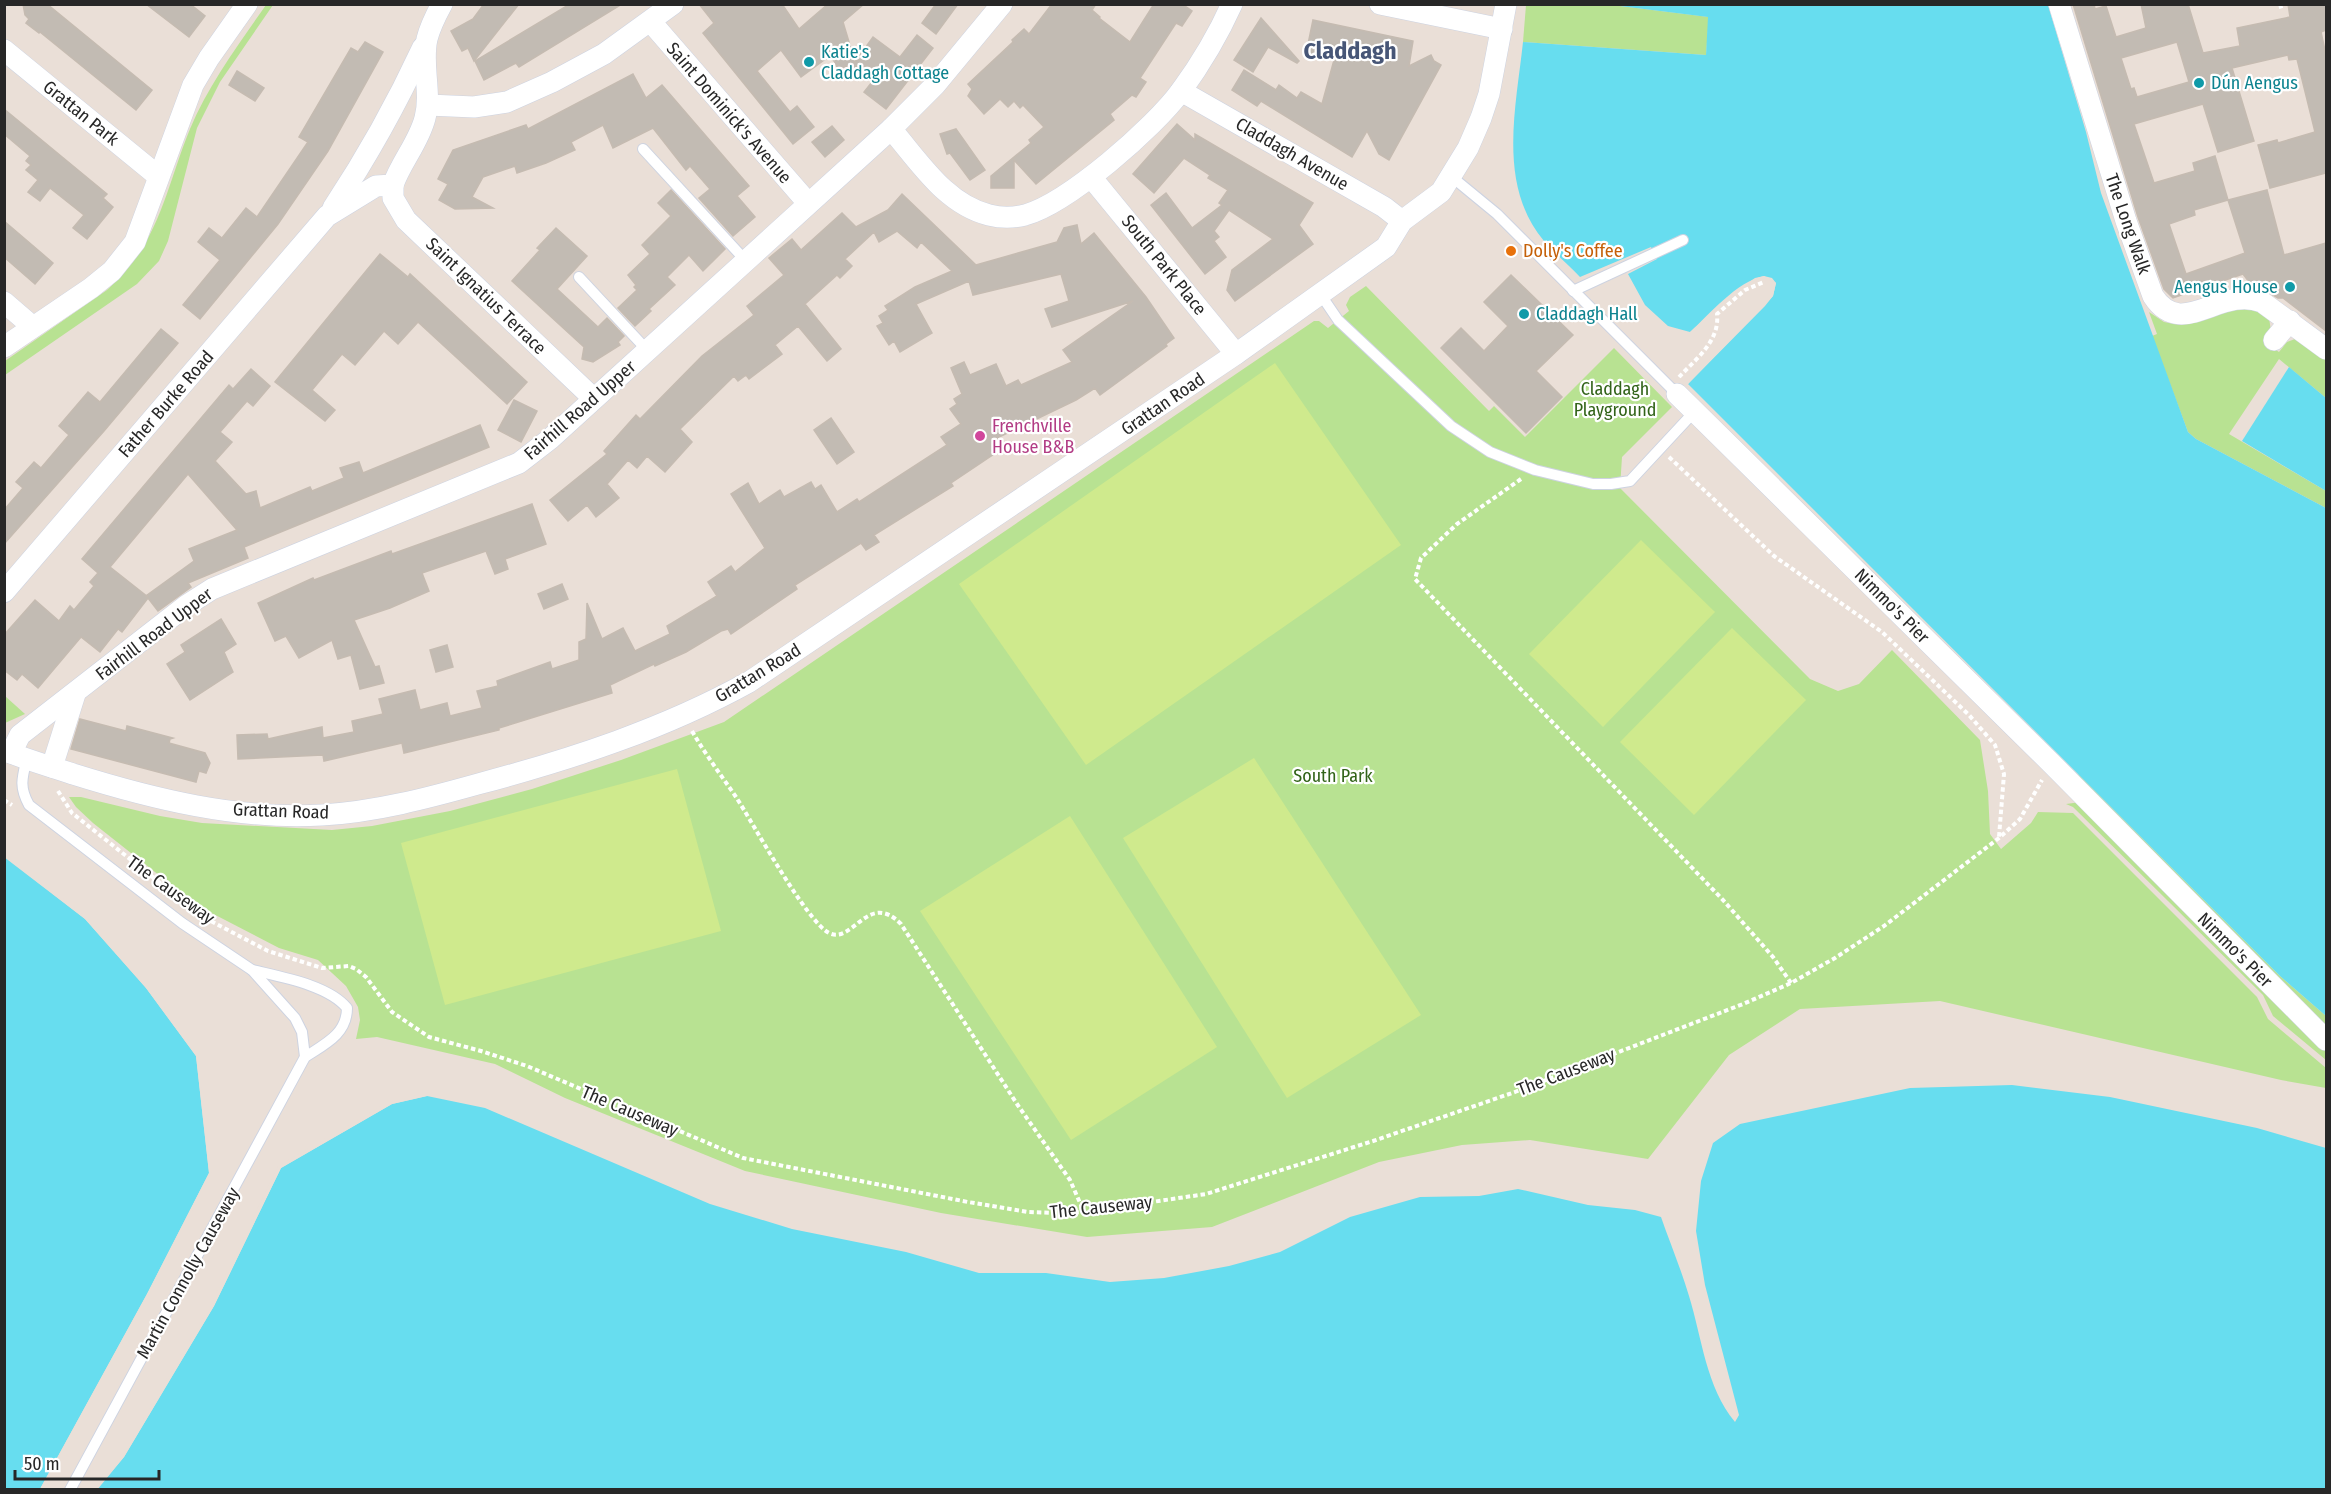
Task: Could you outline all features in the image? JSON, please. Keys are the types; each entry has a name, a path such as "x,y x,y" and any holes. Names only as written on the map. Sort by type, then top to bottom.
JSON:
{"street":[{"path":"4,347 91,288 112,271 135,242 193,85 208,58 247,4"},
{"name":"Father Burke Road","path":"4,592 327,216 364,160 406,84 442,4"},
{"path":"428,105 474,107 507,102 552,82 604,54 673,4"},
{"name":"Fairhill Road Upper","path":"14,753 20,735 187,604 212,588 519,463 550,439 891,129 935,85 1002,4"},
{"path":"891,129 939,186 959,202 987,215 1012,218 1025,215 1040,209 1091,177 1149,125 1181,91 1214,39 1232,4"},
{"path":"1380,4 1502,29"},
{"path":"1402,221 1441,192 1452,177 1481,118 1492,81 1506,4"},
{"name":"The Long Walk","path":"2059,4 2126,221 2153,296 2158,303 2169,312 2183,315 2246,297 2262,302 2326,349"},
{"name":"Saint Dominick's Avenue","path":"651,22 808,203"},
{"name":"Father Burke Road","path":"327,216 376,186 393,186 425,120 428,105 426,41"},
{"name":"Grattan Park","path":"4,50 158,176"},
{"name":"Claddagh Avenue","path":"1181,91 1384,207 1402,221"},
{"name":"South Park Place","path":"1091,177 1236,354"},
{"name":"Saint Ignatius Terrace","path":"393,186 393,198 406,220 593,398"},
{"name":"Grattan Road","path":"14,753 52,767 152,796 216,809 270,814 323,815 385,807 454,791 536,769 613,744 690,712 749,682 1321,295 1386,247 1402,221"},
{"path":"4,302 33,327"},
{"path":"2274,340 2290,321"},
{"name":"Nimmo's Pier","path":"1673,390 2051,763 2326,1040"},
{"path":"52,767 75,694"}],"lane":[{"path":"643,149 746,261"},
{"name":"Nimmo's Pier","path":"1452,177 1497,214 1673,390"},
{"path":"1573,291 1683,240"},
{"path":"579,277 647,350"},
{"path":"1321,295 1338,320 1451,426 1490,452 1534,470 1593,484 1630,481 1695,411"},
{"name":"Martin Connolly Causeway","path":"14,753 22,792 29,805 182,923 252,970 295,1018 303,1032 305,1057"},
{"name":"Martin Connolly Causeway","path":"70,1490 305,1057 332,1040 343,1029 347,1019 347,1008 340,1000 292,980 252,970"}],"path":[{"path":"2280,4 2282,11"},
{"path":"1673,390 1707,348 1719,326 1717,314 1745,290 1764,282"},
{"path":"1660,448 1774,556 1882,632 1969,715 1995,745 2004,774 1999,838"},
{"path":"1534,470 1457,524 1421,558 1415,579 1723,900 1773,957 1791,983"},
{"path":"692,730 801,901 825,931 833,934 842,933 876,912 889,914 901,924 1017,1104 1070,1180 1084,1212"},
{"name":"The Causeway","path":"53,790 59,792 72,813 203,917 268,951 322,968 349,966 356,969 366,977 392,1012 429,1037 527,1066 743,1158 1028,1212 1084,1212 1206,1194 1362,1145 1525,1088 1743,1004 1791,983 1884,926 1999,838 2020,819 2051,763"}],"green space":[{"path":"266,5 273,5 220,82 197,128 168,241 159,261 137,284 5,375 5,361 107,290 139,254 159,215 190,129 206,96"},
{"path":"1526,5 1612,5 1709,17 1706,55 1523,42"},
{"name":"South Park","path":"1366,286 1489,411 1494,406 1525,437 1614,348 1672,407 1622,457 1620,488 1810,679 1838,691 1859,684 1892,650 1980,740 1988,791 1990,834 2001,849 2031,823 2038,812 2073,813 2257,997 2268,1019 2326,1068 2326,1088 2281,1080 1940,1001 1800,1009 1729,1055 1648,1159 1530,1140 1462,1145 1379,1162 1212,1227 1087,1237 941,1213 745,1171 565,1098 495,1064 377,1037 356,1039 360,1020 358,1007 346,986 318,960 279,948 198,906 93,823 69,797 81,797 160,816 202,823 332,830 372,826 450,811 532,789 621,760 724,722 1314,321 1319,321 1328,328 1349,311 1346,305 1350,297"},
{"path":"2247,306 2269,318 2271,331 2264,342 2279,352 2287,342 2295,339 2326,357 2326,398 2279,359 2229,434 2326,491 2326,508 2196,439 2188,432 2152,336 2157,334 2149,312 2164,322 2180,325"},
{"path":"1275,363 1401,545 1086,765 959,584"},
{"path":"1641,540 1715,612 1603,727 1529,654"},
{"path":"1732,628 1806,700 1694,815 1620,742"},
{"path":"5,696 25,714 5,723"},
{"path":"1254,758 1421,1015 1287,1098 1123,838"},
{"path":"677,769 721,931 445,1005 401,843"},
{"path":"2078,774 2280,976 2326,1016 2326,1035 2082,782"},
{"path":"2081,802 2326,1046 2326,1060 2273,1016 2263,995 2073,807 2066,804"},
{"path":"1070,816 1217,1047 1071,1140 920,911"}],"water":[{"path":"1612,5 2048,5 2086,132 2101,193 2188,432 2196,439 2326,508 2326,1016 2280,976 1688,384 1765,306 1773,296 1776,283 1764,276 1754,279 1724,299 1690,332 1668,326 1645,305 1628,274 1657,259 1651,247 1580,277 1544,241 1529,219 1520,196 1515,171 1514,119 1523,42 1706,55 1708,17"},
{"path":"2289,367 2326,398 2326,491 2242,441"},
{"path":"4,857 85,919 146,988 196,1056 209,1173 147,1294 40,1489 5,1489"},
{"path":"2012,1085 2110,1097 2257,1128 2326,1148 2326,1489 97,1490 124,1457 214,1306 281,1168 392,1104 427,1096 485,1108 710,1204 792,1229 906,1252 979,1273 1046,1273 1110,1282 1164,1278 1229,1266 1280,1252 1350,1217 1420,1197 1479,1196 1518,1189 1588,1205 1635,1210 1661,1217 1686,1286 1711,1378 1725,1408 1735,1422 1739,1415 1705,1285 1696,1231 1701,1181 1713,1143 1740,1124 1910,1088"}],"pier":[{"path":"1764,276 1772,278 1776,283 1773,296 1688,384 1686,382 1771,294 1773,284 1771,281 1756,281 1733,297 1692,334 1688,334 1731,295 1755,278"},
{"path":"4,854 87,917 149,986 198,1054 212,1173 149,1295 43,1490 40,1489 147,1294 209,1173 196,1056 146,988 85,919"},
{"path":"419,1095 427,1096 392,1104 281,1168 214,1306 124,1457 94,1490 122,1455 211,1304 278,1166 390,1101"}],"building":[{"path":"23,4 47,4 152,90 136,110 26,23 29,19 25,15"},
{"path":"146,4 190,4 205,16 189,37"},
{"path":"484,4 519,4 474,61 468,48 462,51 451,31 473,19"},
{"path":"570,4 622,4 519,67 516,63 484,80 475,61"},
{"path":"699,4 782,4 799,29 828,4 864,4 843,22 855,62 873,37 900,57 917,35 933,48 886,109 864,92 872,82 851,66 853,64 838,69 831,55 801,77 781,50 757,71 790,112 797,106 814,127 793,144 703,33 714,23"},
{"path":"936,4 958,4 936,34 922,23"},
{"path":"1052,4 1096,4 1092,10 1099,18 1130,42 1154,4 1182,4 1192,11 1182,26 1176,23 1140,78 1146,82 1136,97 1132,95 1110,114 1114,120 1036,184 1014,160 1014,188 991,188 991,176 1031,143 1029,140 1044,127 1023,105 1020,108 1014,101 1008,107 1000,99 984,114 968,96 972,89 968,84 1024,29 1029,34"},
{"path":"2073,4 2094,4 2095,9 2106,6 2116,37 2146,28 2141,4 2188,4 2203,53 2240,46 2237,28 2290,17 2288,4 2326,4 2326,30 2321,32 2326,55 2326,173 2270,188 2258,145 2277,140 2278,143 2315,132 2297,59 2289,60 2288,55 2232,68 2254,141 2218,152 2203,104 2134,124 2154,183 2195,171 2193,163 2215,156 2228,200 2267,190 2284,255 2326,243 2326,331 2283,298 2253,287 2243,274 2173,298 2164,289 2138,217","holes":["2177,42 2189,82 2137,97 2134,88 2131,89 2121,58","2228,200 2245,253 2186,274 2169,224 2195,215 2194,210"]},
{"path":"1261,18 1299,61 1297,63 1268,47 1253,72 1234,60"},
{"path":"1313,20 1413,41 1409,66 1431,55 1434,61 1441,65 1389,160 1379,154 1367,131 1352,157 1261,101 1257,106 1232,90 1244,70 1276,90 1279,85 1297,98 1301,92 1322,104 1334,60 1306,54"},
{"path":"365,42 383,52 328,151 278,224 200,319 183,305 220,260 198,242 209,228 222,238 246,208 257,217 308,142 299,137 351,48 358,52"},
{"path":"237,71 264,88 255,101 229,85"},
{"path":"633,74 646,98 662,85 749,186 737,196 755,217 733,236 699,198 710,189 690,166 686,170 653,128 613,148 603,125 571,142 575,150 546,163 517,173 515,166 483,177 472,197 493,208 455,209 439,200 448,184 438,179 453,150 526,125 528,129"},
{"path":"4,109 107,194 103,198 113,207 87,239 73,228 84,215 50,188 40,201 28,192 38,180 26,170 31,165 26,161 30,156 4,134"},
{"path":"1177,124 1195,140 1195,134 1313,203 1299,225 1313,244 1235,301 1227,290 1232,270 1273,239 1229,210 1214,231 1219,237 1214,241 1226,257 1205,274 1151,205 1166,193 1192,228 1222,205 1219,203 1228,190 1208,178 1210,175 1184,158 1154,193 1133,174"},
{"path":"832,126 844,140 825,157 812,142"},
{"path":"956,129 985,170 970,180 950,153 947,154 940,134"},
{"path":"671,190 725,249 703,271 689,255 667,277 675,285 649,309 651,311 635,326 618,308 637,290 628,275 650,254 642,245 671,216 658,203"},
{"path":"902,194 976,265 1057,242 1064,228 1077,225 1081,244 1094,233 1146,297 1174,338 1166,344 1167,346 1100,395 1095,388 1076,400 997,438 1003,448 951,483 953,486 874,535 879,542 866,550 861,543 795,585 797,589 731,634 728,629 721,631 686,652 610,685 612,693 499,728 499,730 404,753 402,743 324,761 323,755 238,759 237,735 267,734 268,739 322,727 323,738 354,732 352,721 383,714 379,699 415,690 420,710 447,703 450,716 482,708 477,691 498,686 497,681 550,662 552,669 579,660 579,642 586,639 587,603 602,639 623,628 635,651 670,634 667,626 717,596 708,582 731,566 735,572 765,548 731,494 748,483 759,504 780,490 784,497 811,482 815,489 821,485 837,512 857,499 859,502 947,445 941,437 961,424 950,409 957,404 954,399 962,394 951,368 964,362 970,375 996,364 1006,386 1018,380 1021,385 1072,362 1063,350 1133,301 1052,327 1045,309 1069,301 1061,274 973,295 969,281 916,304 932,333 900,352 894,341 889,345 877,326 883,323 879,316 888,310 885,306 915,287 952,271 921,242 917,248 897,231 879,242 874,232 845,259 852,266 840,278 837,275 805,304 841,349 827,361 798,326 775,345 782,354 749,379 746,375 738,381 734,376 680,429 692,442 665,472 647,456 637,468 628,460 607,484 619,498 596,517 587,505 568,521 550,500 607,454 604,451 636,415 640,419 702,356 754,315 747,306 784,275 769,258 792,239 801,250 842,213 856,227 888,210"},
{"path":"4,221 53,263 35,284 4,257"},
{"path":"556,228 587,256 557,289 598,327 607,318 624,336 618,342 620,345 593,362 582,359 584,347 512,281 540,250 537,248"},
{"path":"380,254 408,277 410,274 527,382 507,404 418,322 398,344 384,331 355,365 342,354 312,390 335,410 325,421 275,382"},
{"path":"1511,275 1573,335 1536,371 1562,397 1526,433 1441,348 1461,328 1484,351 1508,326 1484,302"},
{"path":"161,329 178,343 4,544 4,510 23,488 16,482 34,462 41,468 69,435 59,426 88,392 100,402"},
{"path":"251,369 270,386 253,406 247,401 220,432 232,442 215,461 246,494 256,491 260,508 310,487 312,491 344,478 340,468 359,462 363,473 480,425 489,447 244,547 248,558 188,583 191,587 158,611 148,598 122,632 118,629 100,652 81,637 38,688 22,674 17,680 4,670 4,635 35,600 59,621 70,606 74,610 94,586 90,582 98,573 82,559 229,385 233,389","holes":["188,474 237,530 189,549 194,561 146,596 110,567"]},
{"path":"514,400 537,411 521,442 498,430"},
{"path":"831,418 854,452 837,464 814,430"},
{"path":"532,504 546,544 505,559 508,569 495,574 486,551 422,573 429,591 354,620 375,667 379,666 384,683 360,689 351,655 338,659 332,640 299,658 286,636 275,641 258,603 313,578 314,580 391,551 392,554"},
{"path":"562,584 568,599 544,609 538,594"},
{"path":"221,619 236,644 224,652 233,672 190,700 167,664 185,652 181,645"},
{"path":"447,645 453,667 436,672 430,650"},
{"path":"80,719 126,731 127,726 173,738 169,743 205,753 210,763 206,773 199,771 196,782 71,749"}],"place":[{"name":"Katie's Claddagh Cottage","path":"809,62"},
{"name":"Dún Aengus","path":"2199,83"},
{"name":"Dolly's Coffee","path":"1511,251"},
{"name":"Aengus House","path":"2290,287"},
{"name":"Claddagh Hall","path":"1524,314"},
{"name":"Frenchville House B&B","path":"980,436"}],"district":[{"name":"Claddagh","path":"1350,51"}],"park label":[{"name":"Claddagh Playground","path":"1615,399"}]}
